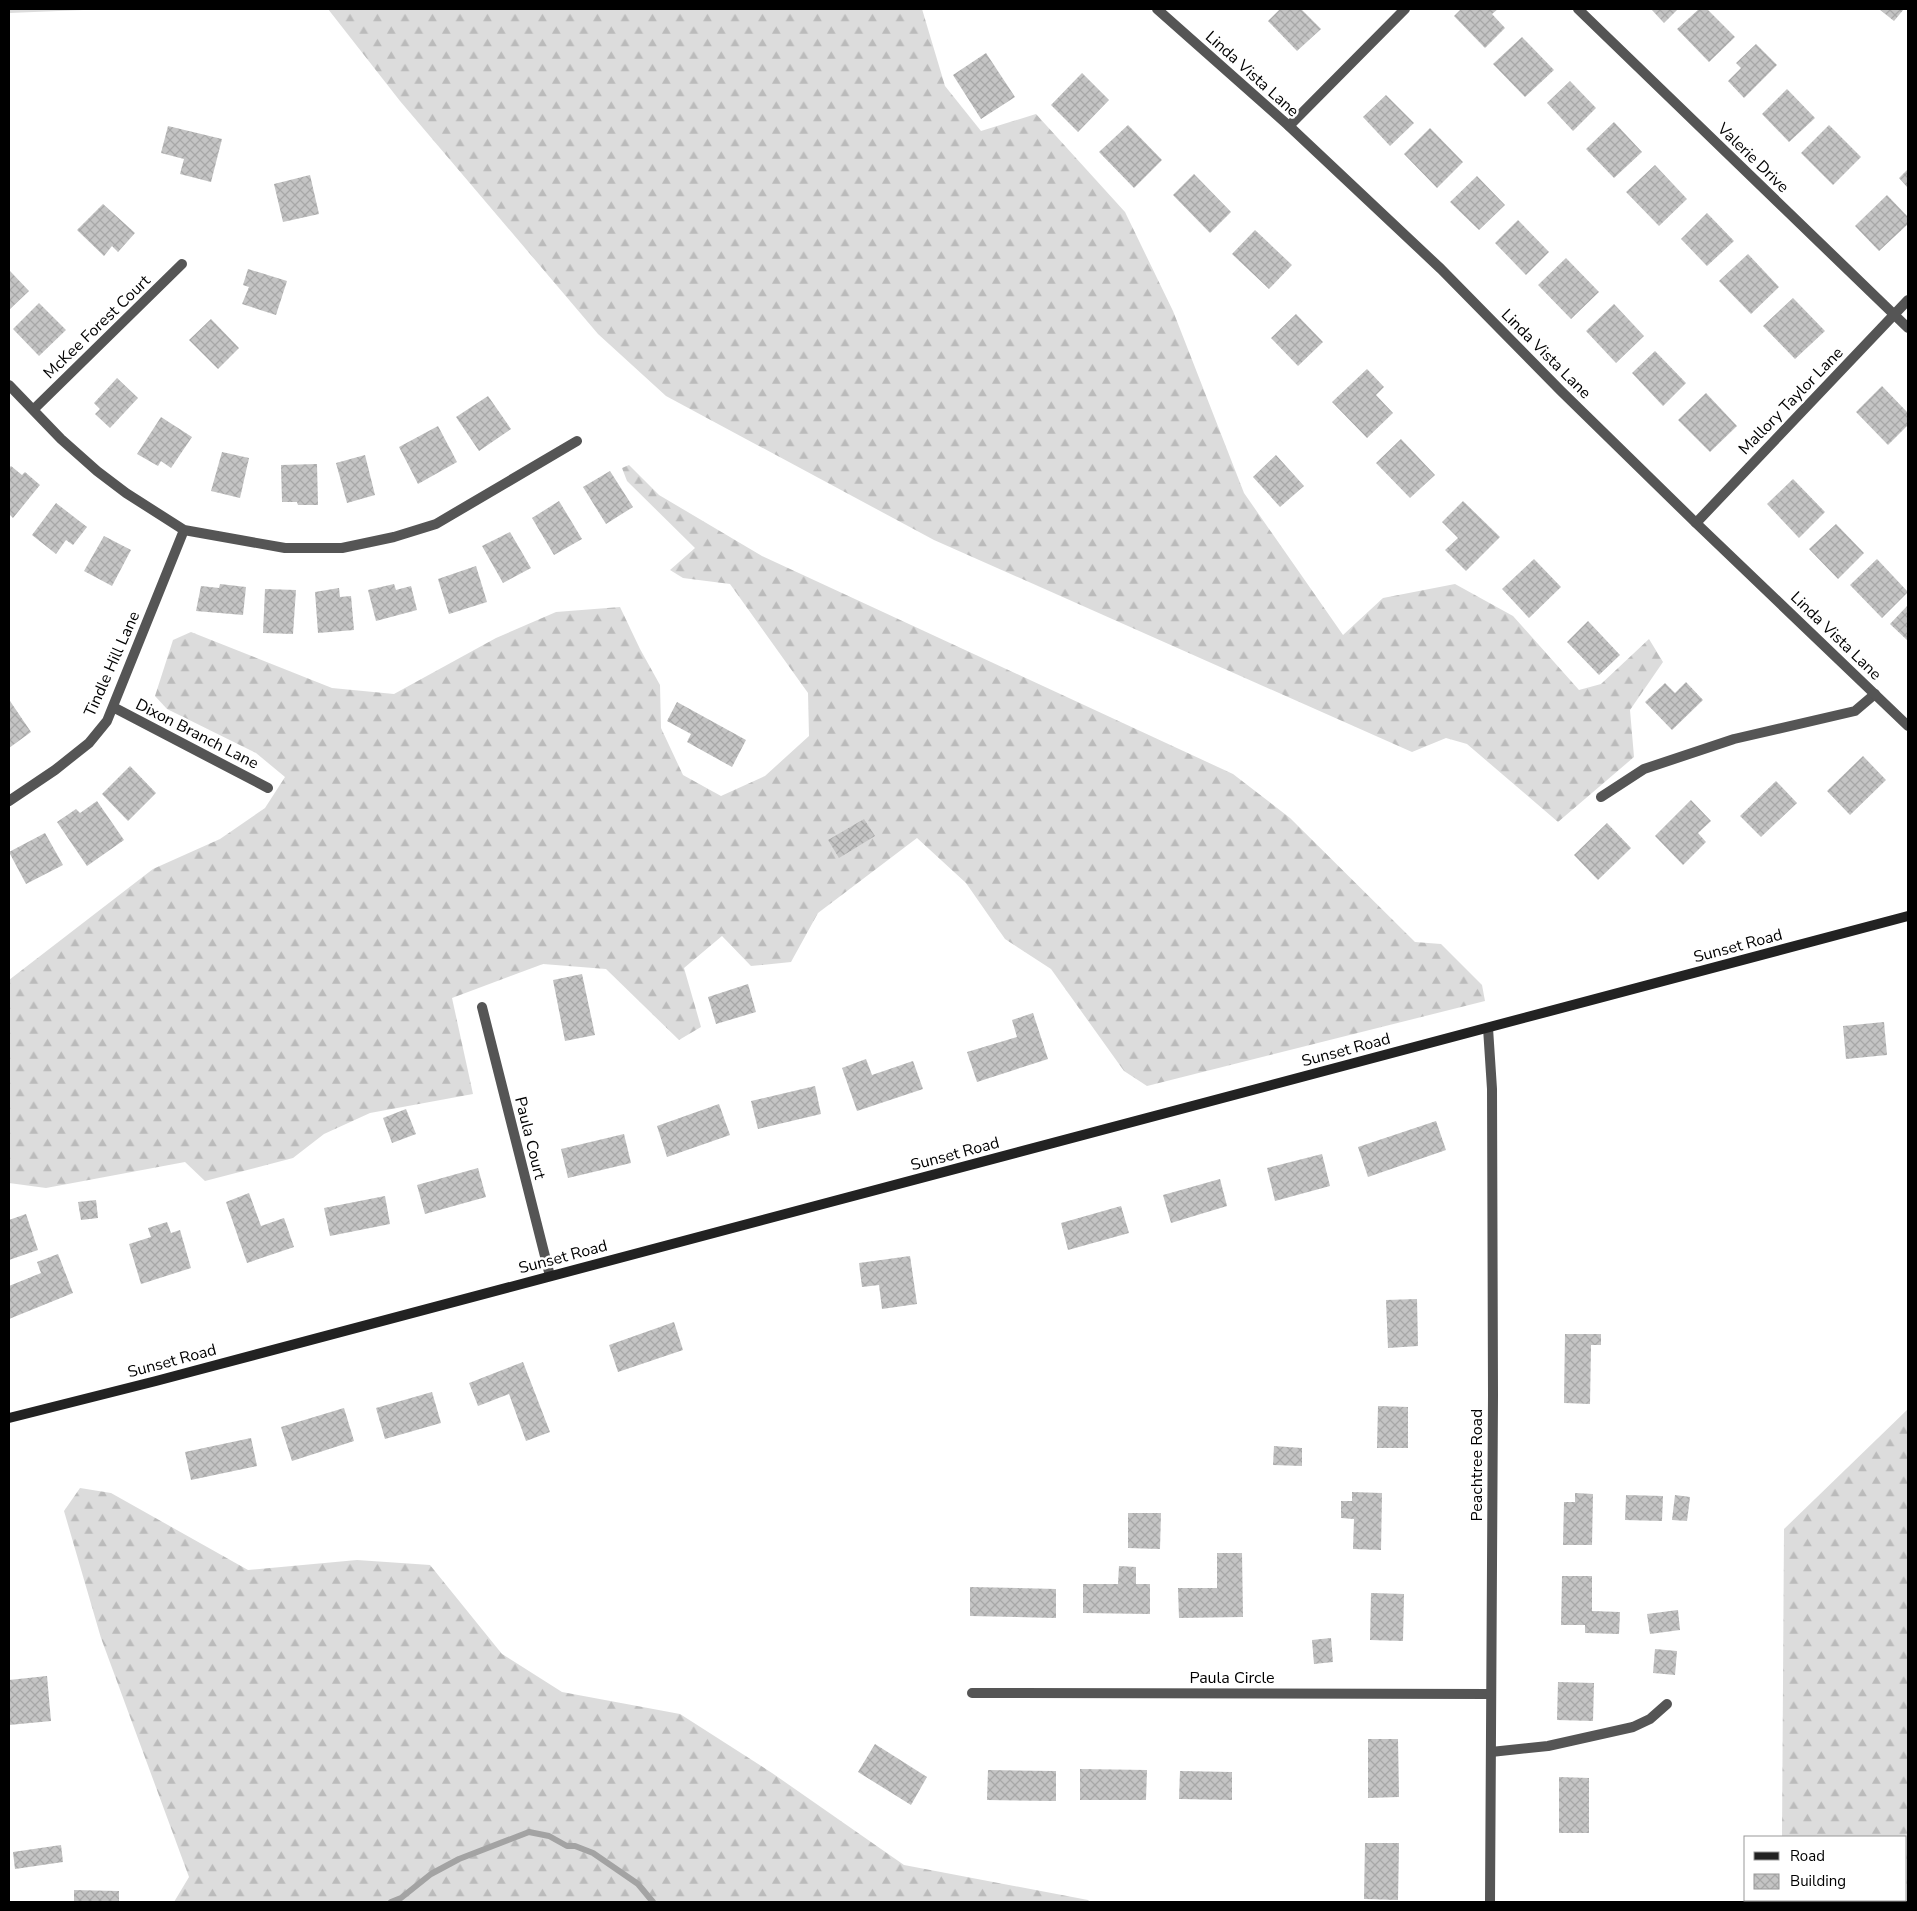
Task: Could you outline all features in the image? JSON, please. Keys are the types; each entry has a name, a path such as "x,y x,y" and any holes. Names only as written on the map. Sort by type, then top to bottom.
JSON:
{"main road":[{"name":"Sunset Road","path":"9,1418 156,1381 1908,916"}],"street":[{"name":"Linda Vista Lane","path":"1157,9 1289,126 1441,269 1568,398 1908,726"},
{"path":"1289,126 1405,9"},
{"name":"Valerie Drive","path":"1578,9 1908,328"},
{"name":"McKee Forest Court","path":"33,410 182,264"},
{"name":"Mallory Taylor Lane","path":"1696,523 1908,300"},
{"path":"9,385 61,439 97,471 126,493 184,530 285,548 342,548 394,537 436,524 577,441"},
{"name":"Tindle Hill Lane","path":"9,801 55,770 89,743 107,721 184,530"},
{"path":"1601,797 1644,769 1734,739 1855,711 1875,694"},
{"name":"Dixon Branch Lane","path":"113,707 268,788"},
{"name":"Paula Court","path":"482,1007 550,1276"},
{"name":"Peachtree Road","path":"1488,1028 1492,1089 1493,1394 1490,1902"},
{"name":"Paula Circle","path":"972,1692 1491,1694"},
{"path":"1491,1752 1548,1746 1633,1727 1650,1719 1667,1704"}],"green space":[{"path":"9,9 108,9 9,13"},
{"path":"328,9 922,9 945,86 981,131 1036,114 1125,212 1173,311 1244,493 1343,635 1383,598 1455,584 1513,616 1579,690 1601,684 1649,639 1663,662 1630,710 1634,757 1558,822 1467,744 1446,738 1412,752 934,540 666,396 598,334 400,101"},
{"path":"629,465 659,495 762,556 1233,774 1290,818 1415,942 1441,944 1482,985 1485,1001 1147,1086 1124,1071 1051,969 1005,939 966,883 917,838 818,913 791,962 751,966 722,936 684,968 701,1027 679,1040 606,969 543,964 452,998 473,1094 370,1113 324,1134 293,1158 205,1181 185,1162 46,1188 9,1183 9,980 153,869 220,839 265,808 285,777 256,753 167,709 155,696 173,640 191,632 332,688 394,694 496,638 556,612 620,607 660,685 661,728 683,775 721,796 765,776 809,736 808,693 730,584 683,578 670,570 695,548 627,481 622,468"},
{"path":"1908,1409 1908,1902 1782,1902 1907,1901 1907,1836 1782,1836 1784,1529"},
{"path":"80,1488 111,1493 248,1570 357,1560 430,1565 502,1654 562,1692 680,1714 772,1773 904,1865 1088,1900 1090,1902 174,1902 189,1877 101,1638 64,1511"}],"building":[{"path":"1280,9 1301,9 1321,29 1297,51 1268,21"},
{"path":"1461,9 1498,9 1492,14 1505,28 1485,48 1454,16"},
{"path":"1651,9 1678,9 1664,23"},
{"path":"1699,9 1707,9 1735,37 1709,62 1677,29"},
{"path":"1879,9 1904,9 1894,21"},
{"path":"1522,37 1554,70 1525,97 1493,64"},
{"path":"1756,44 1777,65 1744,98 1728,81 1741,68 1736,63"},
{"path":"986,53 1015,97 981,119 953,75"},
{"path":"1082,73 1109,100 1078,132 1051,105"},
{"path":"1570,81 1596,108 1573,131 1547,103"},
{"path":"1787,89 1815,118 1789,142 1762,114"},
{"path":"1386,95 1414,123 1390,146 1363,117"},
{"path":"1614,122 1642,152 1614,178 1586,149"},
{"path":"1128,125 1162,160 1134,188 1099,152"},
{"path":"1829,125 1861,157 1833,185 1801,153"},
{"path":"168,126 222,139 211,182 180,174 184,159 161,153"},
{"path":"1430,128 1463,162 1437,188 1404,154"},
{"path":"1655,165 1687,199 1659,226 1626,192"},
{"path":"1908,169 1908,188 1899,178"},
{"path":"1194,174 1231,212 1210,233 1173,195"},
{"path":"310,175 319,214 283,222 274,184"},
{"path":"1477,176 1505,205 1479,230 1450,202"},
{"path":"1887,195 1908,217 1908,224 1879,251 1855,226"},
{"path":"103,204 135,233 118,252 112,246 104,256 77,230"},
{"path":"1707,213 1734,241 1707,266 1681,239"},
{"path":"1518,220 1549,252 1526,275 1495,243"},
{"path":"1255,230 1292,265 1269,289 1232,254"},
{"path":"1748,254 1779,287 1751,314 1719,281"},
{"path":"1566,258 1599,292 1571,319 1538,285"},
{"path":"248,269 287,281 276,315 242,304 249,287 243,285"},
{"path":"9,270 29,291 9,310"},
{"path":"1793,298 1825,331 1795,359 1763,326"},
{"path":"39,303 66,330 39,356 13,329"},
{"path":"1614,304 1644,336 1616,363 1586,331"},
{"path":"1296,314 1323,342 1298,366 1271,338"},
{"path":"211,319 239,348 218,369 189,340"},
{"path":"1655,351 1686,383 1663,406 1632,373"},
{"path":"1367,369 1384,387 1376,395 1393,413 1367,438 1332,402"},
{"path":"117,378 138,398 110,428 95,414 100,409 94,403"},
{"path":"1882,386 1908,413 1908,425 1888,445 1856,412"},
{"path":"1706,393 1737,426 1710,452 1678,420"},
{"path":"488,396 511,429 479,451 456,417"},
{"path":"161,417 192,437 171,468 161,461 158,466 137,454"},
{"path":"438,426 457,462 418,484 399,447"},
{"path":"1401,439 1435,475 1410,498 1376,463"},
{"path":"222,452 249,458 240,498 211,491"},
{"path":"365,455 375,495 347,503 336,463"},
{"path":"1276,455 1304,486 1280,507 1253,477"},
{"path":"317,464 318,505 298,505 297,502 282,502 281,465"},
{"path":"11,466 22,475 25,472 40,485 13,518 9,514 9,468"},
{"path":"610,471 633,507 606,524 583,487"},
{"path":"1793,479 1825,512 1799,538 1767,504"},
{"path":"559,501 582,539 554,555 532,518"},
{"path":"1463,501 1500,537 1466,571 1445,550 1458,538 1442,522"},
{"path":"56,503 87,527 73,545 66,540 56,554 32,535"},
{"path":"1836,524 1864,553 1838,579 1809,549"},
{"path":"510,532 531,568 503,583 482,546"},
{"path":"104,536 131,550 112,586 84,571"},
{"path":"1534,559 1561,587 1529,618 1502,589"},
{"path":"1877,559 1908,592 1882,618 1850,585"},
{"path":"476,566 487,602 449,614 438,579"},
{"path":"220,584 246,587 243,615 196,611 201,586 219,588"},
{"path":"394,584 396,590 411,586 417,610 376,621 368,590"},
{"path":"339,588 340,597 351,596 354,630 318,633 315,592"},
{"path":"265,589 296,590 293,634 263,633"},
{"path":"1908,605 1908,641 1890,624"},
{"path":"1588,621 1620,655 1599,675 1567,642"},
{"path":"1686,682 1703,700 1672,730 1645,702 1665,683 1675,693"},
{"path":"9,702 31,732 9,748"},
{"path":"677,702 746,740 732,767 687,742 691,734 667,721"},
{"path":"1863,756 1886,780 1850,815 1827,791"},
{"path":"130,766 156,793 128,821 102,794"},
{"path":"1776,781 1797,803 1761,837 1740,816"},
{"path":"1691,800 1711,821 1698,833 1706,842 1683,865 1655,836"},
{"path":"97,801 124,840 87,866 57,822 76,809 80,813"},
{"path":"864,819 875,836 839,858 828,840"},
{"path":"1607,823 1631,848 1598,880 1574,855"},
{"path":"45,833 63,865 26,884 9,852"},
{"path":"582,974 595,1035 565,1041 553,980"},
{"path":"748,984 756,1012 716,1024 708,997"},
{"path":"1033,1013 1048,1059 977,1082 967,1052 1017,1037 1012,1020"},
{"path":"1884,1022 1887,1055 1846,1059 1843,1026"},
{"path":"866,1059 872,1075 913,1061 923,1089 857,1111 842,1068"},
{"path":"815,1086 821,1114 758,1129 751,1101"},
{"path":"719,1104 730,1135 667,1157 657,1126"},
{"path":"406,1109 416,1134 392,1143 383,1118"},
{"path":"1436,1121 1446,1150 1368,1177 1358,1147"},
{"path":"624,1134 631,1163 568,1178 561,1149"},
{"path":"1322,1154 1330,1186 1275,1201 1267,1168"},
{"path":"478,1168 486,1197 425,1214 417,1185"},
{"path":"1220,1179 1227,1206 1171,1223 1163,1195"},
{"path":"249,1193 261,1226 284,1218 294,1247 247,1263 226,1202"},
{"path":"385,1196 390,1224 330,1236 324,1208"},
{"path":"96,1200 98,1218 81,1220 78,1202"},
{"path":"1121,1206 1129,1233 1068,1250 1061,1223"},
{"path":"26,1214 38,1250 9,1260 9,1220"},
{"path":"167,1222 171,1233 180,1230 191,1268 141,1284 129,1244 151,1237 148,1228"},
{"path":"58,1254 73,1293 9,1319 9,1286 41,1273 37,1262"},
{"path":"910,1256 917,1304 882,1309 879,1285 862,1287 859,1263"},
{"path":"1417,1299 1418,1346 1388,1348 1386,1300"},
{"path":"674,1322 683,1350 618,1372 609,1345"},
{"path":"1565,1334 1601,1334 1601,1345 1591,1345 1590,1404 1564,1403"},
{"path":"523,1362 550,1432 526,1441 509,1394 478,1406 469,1383"},
{"path":"432,1392 441,1423 385,1439 376,1408"},
{"path":"1378,1406 1408,1407 1408,1448 1377,1448"},
{"path":"344,1408 354,1441 292,1461 281,1427"},
{"path":"251,1438 257,1466 191,1480 185,1452"},
{"path":"1274,1446 1302,1448 1302,1466 1273,1465"},
{"path":"1352,1492 1382,1493 1381,1550 1353,1549 1354,1519 1341,1518 1341,1501 1352,1501"},
{"path":"1575,1493 1593,1494 1592,1545 1563,1545 1564,1502 1575,1502"},
{"path":"1626,1495 1663,1496 1662,1521 1625,1520"},
{"path":"1675,1495 1690,1497 1687,1521 1672,1520"},
{"path":"1128,1513 1161,1513 1160,1549 1128,1548"},
{"path":"1217,1553 1242,1553 1243,1617 1179,1618 1178,1588 1217,1588"},
{"path":"1119,1566 1136,1567 1136,1584 1150,1584 1150,1614 1083,1613 1083,1584 1118,1584"},
{"path":"1562,1576 1592,1576 1592,1611 1620,1612 1619,1634 1585,1633 1585,1625 1561,1625"},
{"path":"970,1587 1056,1589 1056,1618 970,1616"},
{"path":"1371,1593 1404,1594 1403,1641 1370,1640"},
{"path":"1678,1610 1680,1630 1650,1634 1647,1614"},
{"path":"1331,1638 1333,1662 1314,1664 1312,1640"},
{"path":"1655,1649 1677,1651 1675,1675 1653,1673"},
{"path":"47,1676 51,1721 9,1725 9,1680"},
{"path":"1558,1682 1594,1683 1593,1721 1557,1720"},
{"path":"1368,1739 1398,1739 1399,1797 1368,1798"},
{"path":"875,1744 927,1777 911,1805 858,1772"},
{"path":"1080,1769 1147,1770 1146,1800 1080,1800"},
{"path":"988,1770 1056,1771 1056,1801 987,1800"},
{"path":"1180,1771 1232,1772 1232,1800 1179,1799"},
{"path":"1559,1777 1589,1778 1589,1833 1559,1833"},
{"path":"1365,1843 1399,1843 1398,1900 1364,1899"},
{"path":"61,1845 63,1862 15,1869 13,1852"},
{"path":"74,1890 119,1891 119,1902 74,1902"}],"waterway":[{"path":"391,1902 401,1898 431,1874 459,1859 529,1832 549,1836 567,1846 575,1846 593,1853 638,1884 653,1902"}]}
